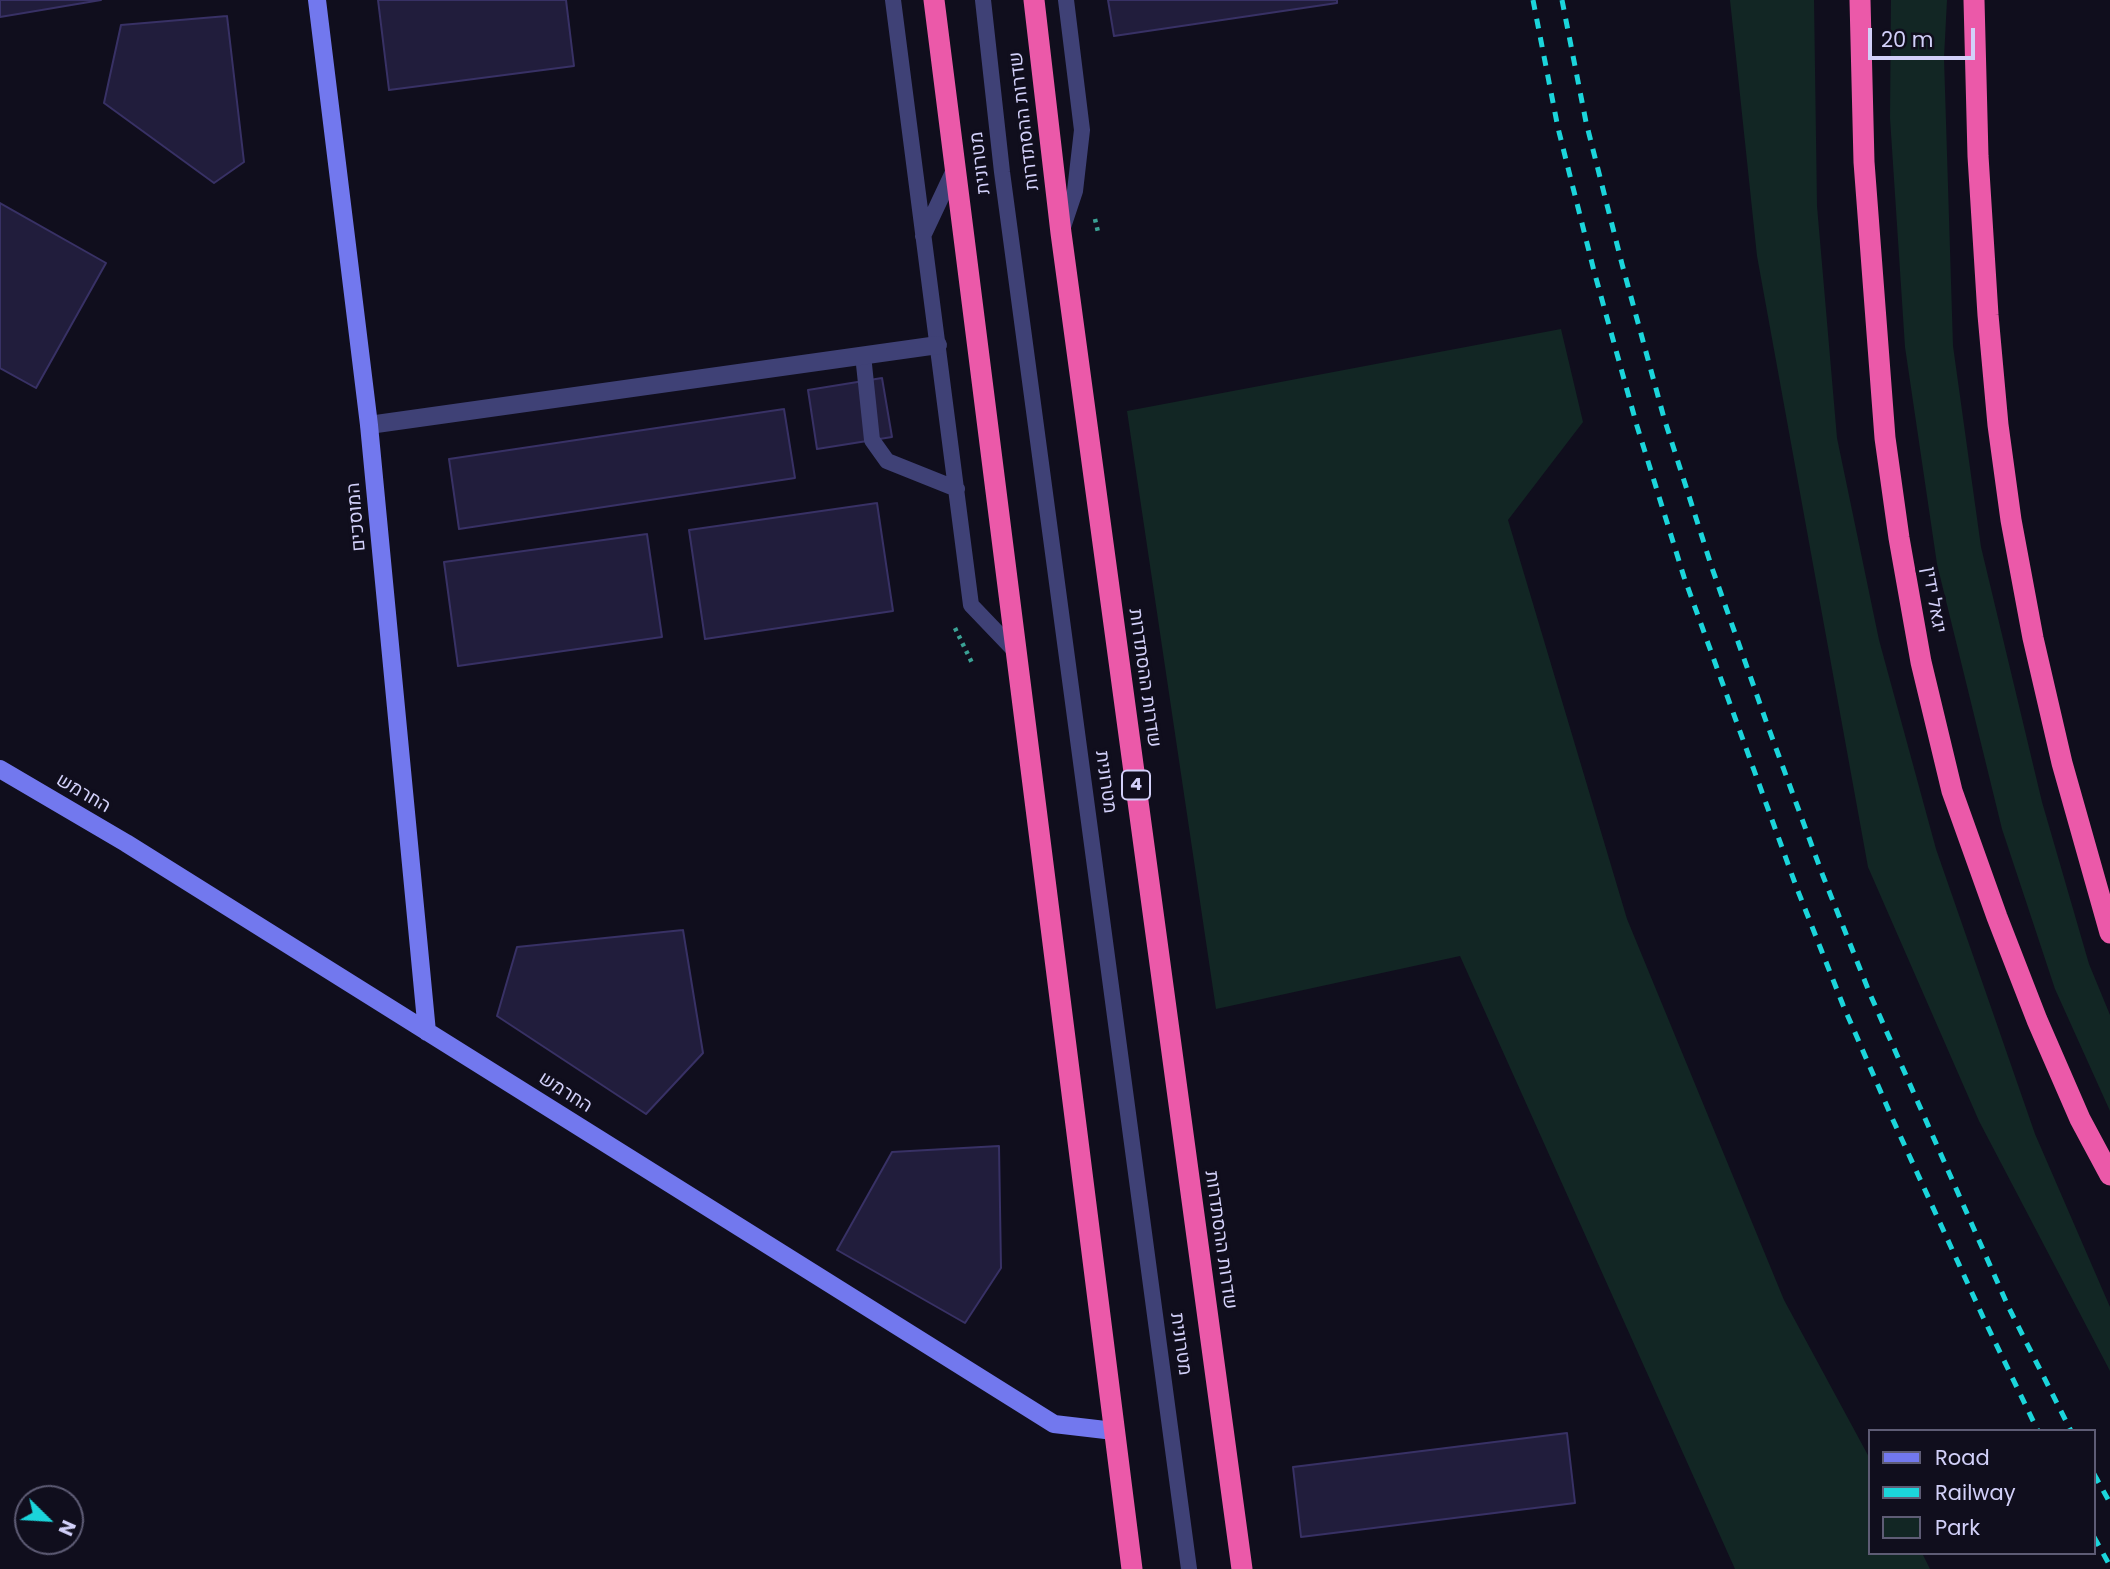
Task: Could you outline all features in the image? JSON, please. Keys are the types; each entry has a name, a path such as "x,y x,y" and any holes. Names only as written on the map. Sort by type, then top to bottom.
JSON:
{"highway":[{"path":"934,0 1132,1569"},
{"name":"שדרות ההסתדרות","path":"1034,0 1061,233 1242,1569"},
{"name":"יגאל ידין","path":"1860,0 1864,162 1884,425 1899,538 1921,662 1952,791 1997,917 2080,1119 2110,1175"},
{"path":"1975,0 1978,156 1987,302 1998,425 2011,520 2033,638 2062,763 2110,933"}],"street":[{"name":"המוסכים","path":"317,0 369,425 427,1032"},
{"path":"369,425 938,345"},
{"name":"החרמש","path":"0,769 126,843 1054,1424 1114,1431"}],"lane":[{"path":"893,0 971,605 1016,653"},
{"name":"מטרונית","path":"983,0 1002,172 1189,1569"},
{"path":"1061,233 1075,191 1082,130 1066,0"},
{"path":"923,236 955,168"},
{"path":"863,355 872,440 887,461 957,489"}],"green space":[{"path":"1730,0 1814,0 1817,206 1837,438 1879,640 1936,849 2035,1134 2110,1307 2110,1371 1979,1121 1868,867 1757,256"},
{"path":"1891,0 1947,0 1944,58 1953,346 1981,547 2042,802 2089,964 2110,1015 2110,1111 2055,989 2002,829 1937,564 1905,347 1890,118"},
{"path":"1561,329 1583,422 1508,520 1627,919 1784,1300 1868,1455 1868,1555 1923,1555 1930,1569 1735,1569 1460,956 1216,1009 1127,411"}],"building":[{"path":"0,0 101,0 0,17"},
{"path":"378,0 566,0 574,66 389,90"},
{"path":"1108,0 1337,0 1337,3 1114,36"},
{"path":"227,16 244,162 214,183 104,103 121,25"},
{"path":"0,203 106,263 36,388 0,368"},
{"path":"882,378 892,437 817,449 808,390"},
{"path":"784,409 795,478 459,529 449,459"},
{"path":"877,503 893,611 705,639 689,530"},
{"path":"647,534 662,637 458,666 444,562"},
{"path":"683,930 703,1053 646,1114 497,1016 517,947"},
{"path":"999,1146 1001,1268 965,1323 837,1250 892,1152"},
{"path":"1567,1433 1575,1503 1301,1537 1293,1467"}],"railway":[{"path":"1533,0 1558,128 1594,271 1637,426 1684,577 1796,886 1843,1005 1983,1317 2037,1429"},
{"path":"1562,0 1586,122 1664,418 1712,568 1766,721 1870,994 2008,1306 2070,1429"},
{"path":"2096,1478 2110,1503"},
{"path":"2096,1541 2110,1566"}]}
